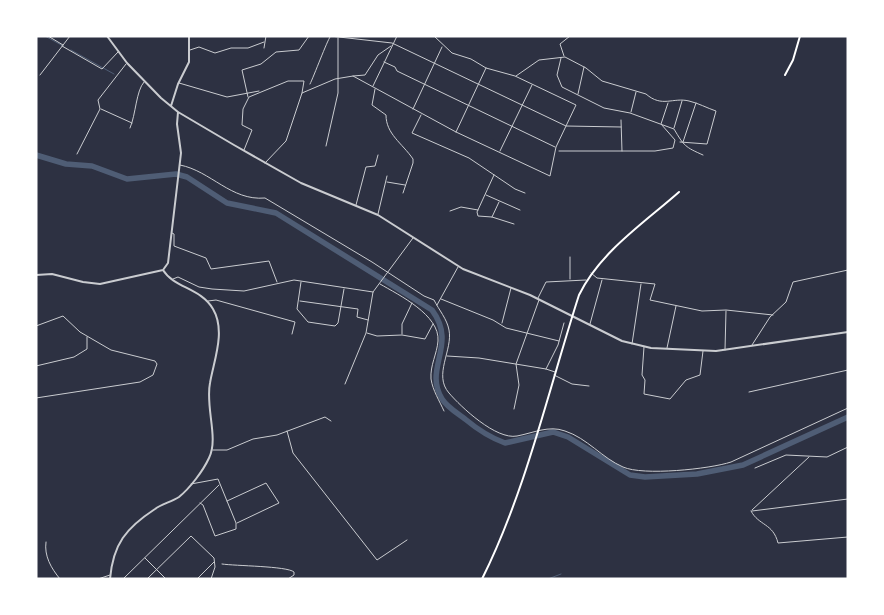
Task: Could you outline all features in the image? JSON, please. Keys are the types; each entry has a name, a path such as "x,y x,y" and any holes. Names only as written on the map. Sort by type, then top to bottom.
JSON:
{"main road":[{"path":"785,75 793,60 800,36"},
{"path":"482,579 501,540 572,317 586,280 600,262 680,192"}],"street":[{"path":"48,36 102,69 118,52"},
{"path":"40,75 70,36"},
{"path":"107,36 144,82 178,112 243,151 301,184 378,215 458,266 539,299 590,326 632,344 667,349 725,350 848,332"},
{"path":"110,40 113,36"},
{"path":"171,106 189,62 189,36"},
{"path":"264,48 266,36"},
{"path":"243,151 252,130 242,125 243,110 248,98 242,70 261,64 276,52 299,50 309,36"},
{"path":"396,36 374,88 372,105 386,115 386,126 413,159 414,163 403,193"},
{"path":"353,76 456,132 550,176 556,147 576,105 515,76 486,68 471,59 452,53 434,36"},
{"path":"565,57 560,44 570,36"},
{"path":"310,84 323,56 326,42 331,37 392,44 566,126 621,127"},
{"path":"326,146 338,93 338,37"},
{"path":"189,50 199,47 215,53 231,48 248,48 264,42"},
{"path":"302,92 338,78 365,75 378,55 392,44"},
{"path":"413,110 443,46"},
{"path":"561,57 556,74 562,87 604,108 630,113 674,129 689,150 703,154"},
{"path":"515,76 539,60 565,57 584,66 602,81 646,94 652,99 668,102 683,100 716,111 707,144 682,142"},
{"path":"384,62 425,84 556,147"},
{"path":"77,154 100,109 98,100 127,63"},
{"path":"578,95 584,66"},
{"path":"456,132 486,68"},
{"path":"248,98 259,92 294,80 304,80 286,141 265,163"},
{"path":"130,128 135,118 139,87 144,82"},
{"path":"179,83 227,97 259,90 259,92"},
{"path":"499,152 532,84"},
{"path":"630,113 636,91"},
{"path":"674,129 683,100"},
{"path":"661,124 668,102"},
{"path":"682,142 696,103"},
{"path":"100,109 132,123"},
{"path":"36,275 52,274 83,282 100,284 134,275 159,273 163,270 168,263 180,165 181,148 177,124 178,112"},
{"path":"421,114 412,133 469,158 515,189 525,193"},
{"path":"621,120 622,151"},
{"path":"559,151 661,150 673,148 676,146 674,140 661,124"},
{"path":"356,205 366,167 375,166 378,154"},
{"path":"180,165 202,172 231,192 249,198 265,198 434,300 449,330 449,344 443,374 449,393 468,413 498,432 515,437 549,428 565,430 586,442 615,463 636,471 723,464 848,408"},
{"path":"494,175 478,210 478,216 492,217 514,224"},
{"path":"378,215 387,176"},
{"path":"386,182 406,185"},
{"path":"485,195 520,210"},
{"path":"492,217 499,202"},
{"path":"450,211 462,207 478,210"},
{"path":"172,233 174,234 174,246 206,258 210,269 269,261 278,283"},
{"path":"345,384 366,333 373,292 413,238"},
{"path":"570,257 570,280"},
{"path":"437,306 458,266"},
{"path":"98,579 110,577 113,553 122,537 154,510 178,498 205,465 212,450 208,401 219,332 218,319 208,302 197,292 173,279 163,270"},
{"path":"751,346 773,314 786,302 791,284 795,280 828,276 848,270"},
{"path":"591,273 597,278 602,279 655,284 650,300 702,311 726,310 773,314"},
{"path":"173,279 178,277 199,287 223,290 244,290 278,283 301,281 373,292"},
{"path":"590,326 602,279"},
{"path":"514,409 519,384 516,364 546,282 586,280"},
{"path":"301,281 297,309 308,322 335,326 338,323 342,307 344,289"},
{"path":"380,283 412,302 433,324 437,331 438,340 431,376 436,397 444,411"},
{"path":"632,344 641,283"},
{"path":"502,324 512,288"},
{"path":"441,299 502,324 559,341"},
{"path":"208,302 216,300 295,322 292,334"},
{"path":"298,301 358,309 357,317 369,320"},
{"path":"402,335 402,324 412,302"},
{"path":"667,349 676,305"},
{"path":"725,350 726,310"},
{"path":"36,326 63,316 87,337 120,354 155,361 157,364 151,377 135,383 36,398"},
{"path":"546,369 559,341 564,323"},
{"path":"366,333 377,336 402,335 425,339 433,324"},
{"path":"36,366 81,354 87,349 87,337"},
{"path":"644,347 642,376 645,380 644,394 670,399 686,380 700,375 703,351"},
{"path":"446,356 546,369 572,384 589,386"},
{"path":"36,361 40,364"},
{"path":"749,392 848,370"},
{"path":"212,450 227,450 253,439 277,435 325,417 331,421"},
{"path":"287,431 292,453 377,560 407,540"},
{"path":"755,468 786,455 827,457 848,447"},
{"path":"751,511 810,456"},
{"path":"191,484 218,480 236,523 236,529 215,536 203,505 200,503"},
{"path":"227,501 266,483 278,503 236,523"},
{"path":"123,579 220,485"},
{"path":"751,511 848,499"},
{"path":"751,511 757,520 771,528 778,543 848,537"},
{"path":"147,579 191,536 215,561"},
{"path":"46,542 46,553 60,579"},
{"path":"144,557 166,579"},
{"path":"197,579 215,561"},
{"path":"210,579 215,561"},
{"path":"222,564 254,565 268,569 289,568 294,572 294,575 288,579"}],"waterway":[{"path":"45,36 63,46"},
{"path":"71,50 114,74"},
{"path":"36,155 66,164 92,166 127,179 176,174 187,177 227,203 276,213 432,310 442,334 442,345 436,377 437,388 442,399 449,407 474,426 489,436 505,443 553,432 568,437 630,475 645,477 697,474 743,465 848,417"},
{"path":"548,579 561,574"}]}
